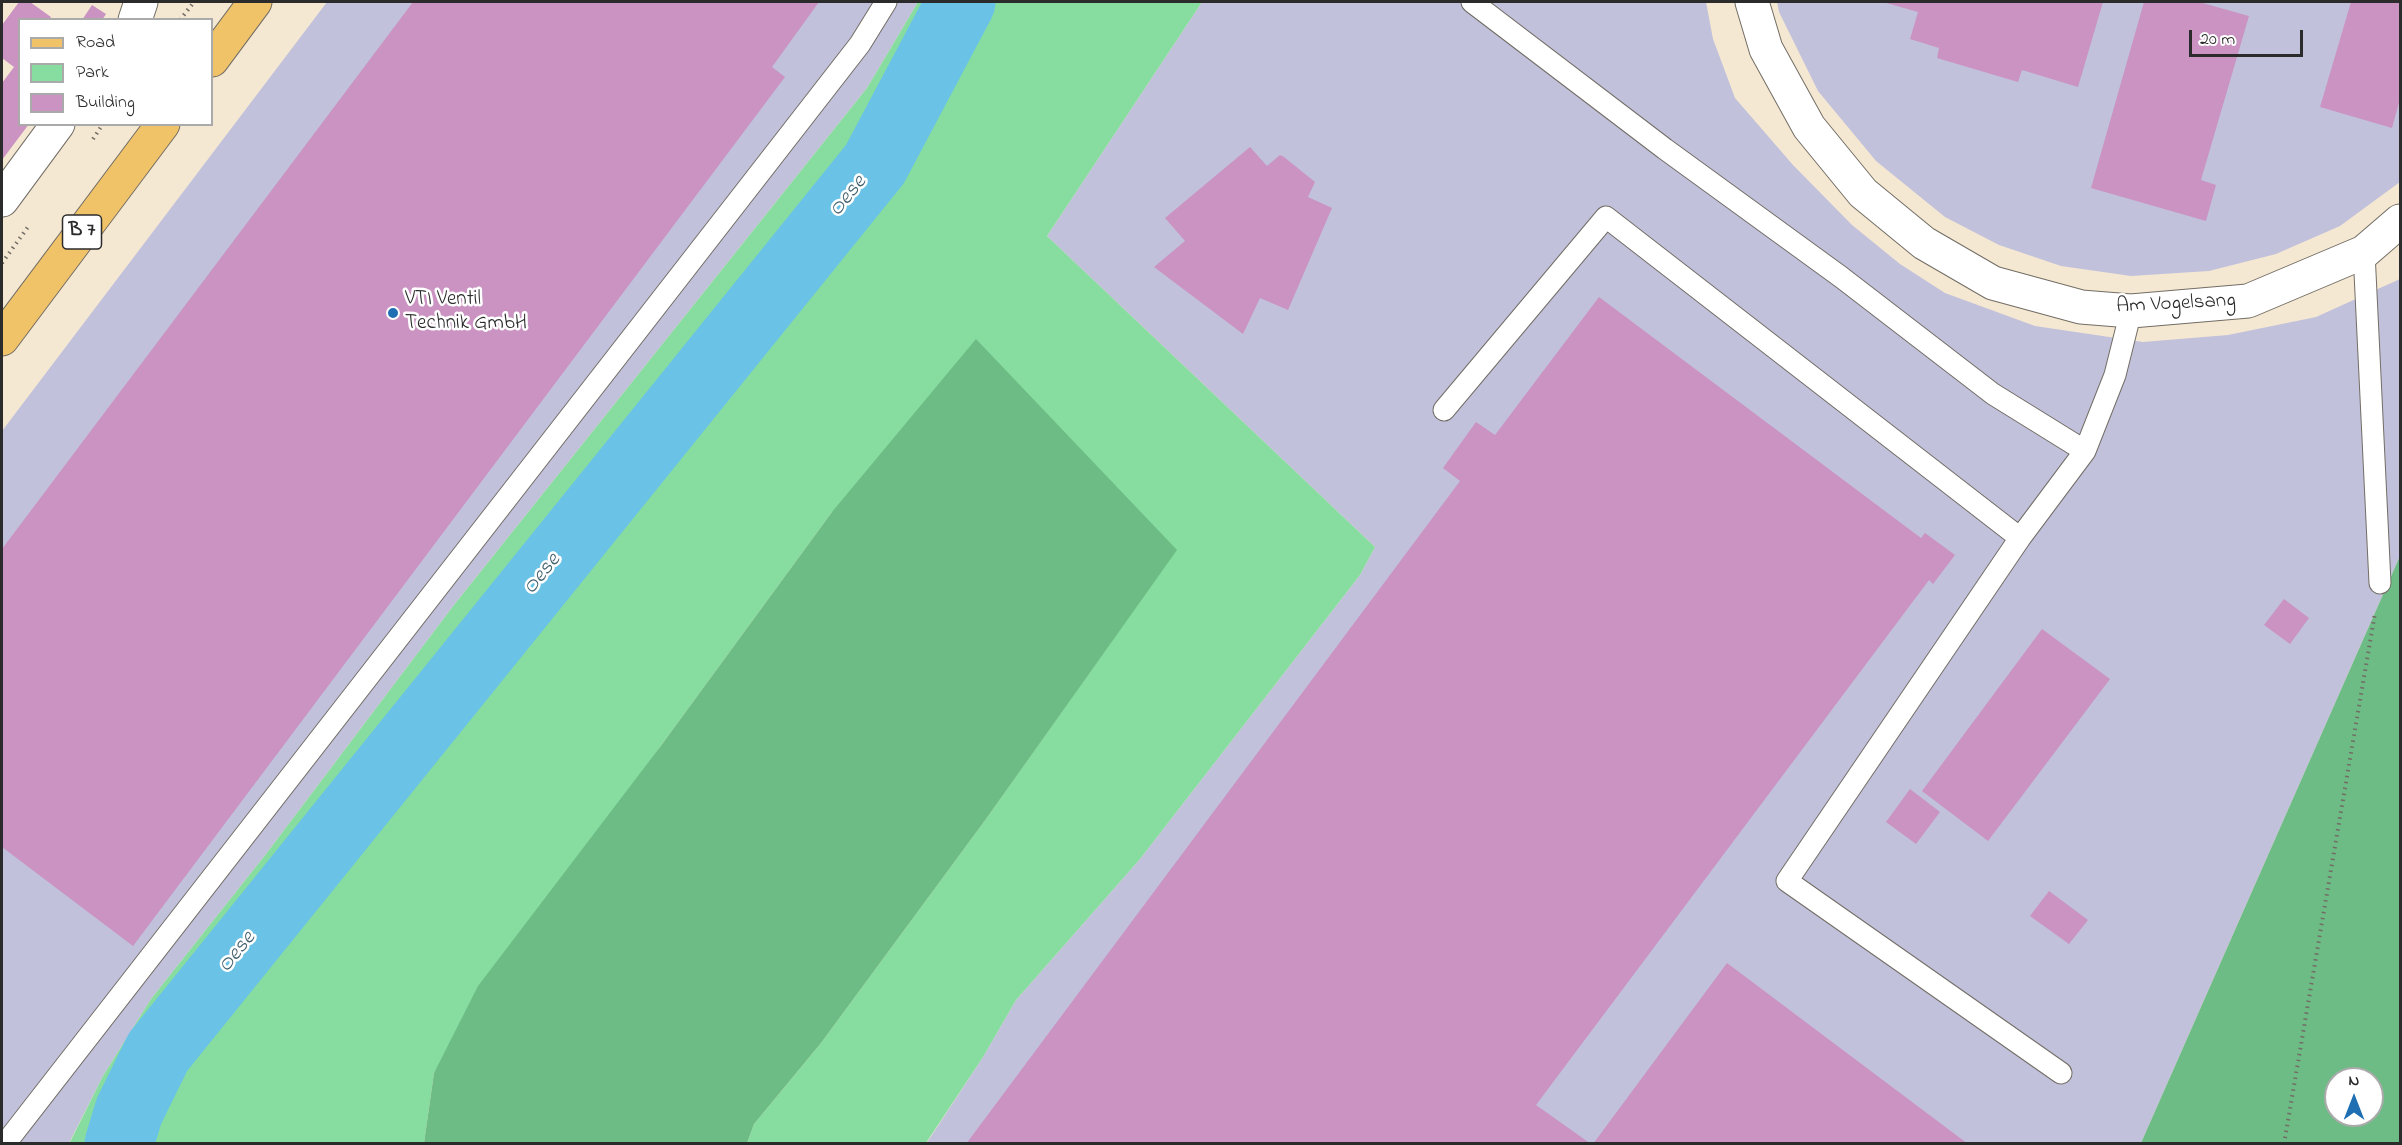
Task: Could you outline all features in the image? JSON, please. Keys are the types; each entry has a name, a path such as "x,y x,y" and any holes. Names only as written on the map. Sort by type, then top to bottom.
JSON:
{"main road":[{"path":"213,59 255,2"},
{"name":"B 7","path":"2,339 162,126"}],"street":[{"path":"136,18 141,2"},
{"name":"Am Vogelsang","path":"1752,2 1766,50 1809,127 1863,193 1924,243 1993,283 2081,307 2131,311 2248,301 2364,252 2400,221"},
{"path":"2,200 57,126"}],"lane":[{"path":"5,1143 860,44 886,2"},
{"path":"1472,2 1993,394 2085,451"},
{"path":"1444,410 1606,217 2020,538"},
{"path":"2364,252 2380,583"},
{"path":"2061,1073 1787,881 2020,538 2085,451 2115,375 2131,311"}],"path":[{"path":"182,18 194,2"},
{"path":"2284,1143 2380,583"}],"shaded area":[{"name":"VTI Ventil Technik GmbH","path":"327,2 918,2 867,88 454,605 266,854 151,999 103,1076 69,1143 2,1143 2,431"},
{"path":"1202,2 1706,2 1713,39 1735,98 1793,165 1852,225 1900,264 1945,293 2035,326 2143,342 2228,335 2316,317 2400,279 2400,556 2141,1143 926,1144 983,1057 1016,1000 1140,859 1360,575 1375,547 1047,236"},
{"path":"1777,2 2400,2 2400,182 2340,226 2276,254 2209,271 2131,276 2061,266 1999,245 1945,217 1876,161 1818,91 1779,12"}],"green space":[{"path":"918,2 1202,2 1047,236 1375,547 1360,575 1140,859 1016,1000 983,1057 926,1143 747,1143 754,1124 821,1043 986,819 1176,550 832,512 660,747 434,1073 424,1143 69,1144 103,1076 151,999 266,854 454,605 867,88"},
{"path":"976,339 1177,550 986,819 821,1043 754,1124 747,1143 424,1143 434,1073 478,986 660,747 832,512"},
{"path":"2400,556 2400,1143 2141,1143"}],"building":[{"path":"19,2 30,2 51,17 18,18 18,126 28,126 2,160 2,83 14,67 2,58 2,25"},
{"name":"VTI Ventil Technik GmbH","path":"413,2 819,2 772,67 785,77 133,946 2,847 2,549"},
{"path":"1883,2 2103,2 2078,87 2022,70 2018,82 1937,58 1939,48 1910,39 1918,12"},
{"path":"2144,2 2199,2 2249,16 2201,180 2216,185 2206,221 2091,188"},
{"path":"2351,2 2400,2 2400,99 2392,128 2320,107"},
{"path":"92,5 106,14 103,18 83,18"},
{"path":"1250,147 1267,166 1280,155 1284,157 1315,182 1308,197 1332,208 1288,310 1260,298 1243,334 1154,267 1185,241 1165,218"},
{"path":"1599,297 1921,538 1925,533 1955,555 1933,584 1929,580 1536,1105 1591,1144 966,1144 1460,481 1443,468 1476,422 1495,435"},
{"path":"2284,599 2309,618 2290,644 2264,625"},
{"path":"2042,629 2110,679 1988,841 1922,791"},
{"path":"1910,789 1940,812 1916,844 1886,822"},
{"path":"2049,891 2088,920 2069,944 2030,916"},
{"path":"1727,963 1968,1144 1593,1144"}],"waterway":[{"name":"Oese","path":"119,1144 129,1111 158,1052 875,164 961,2"}],"place":[{"name":"VTI Ventil Technik GmbH","path":"393,313"}]}
